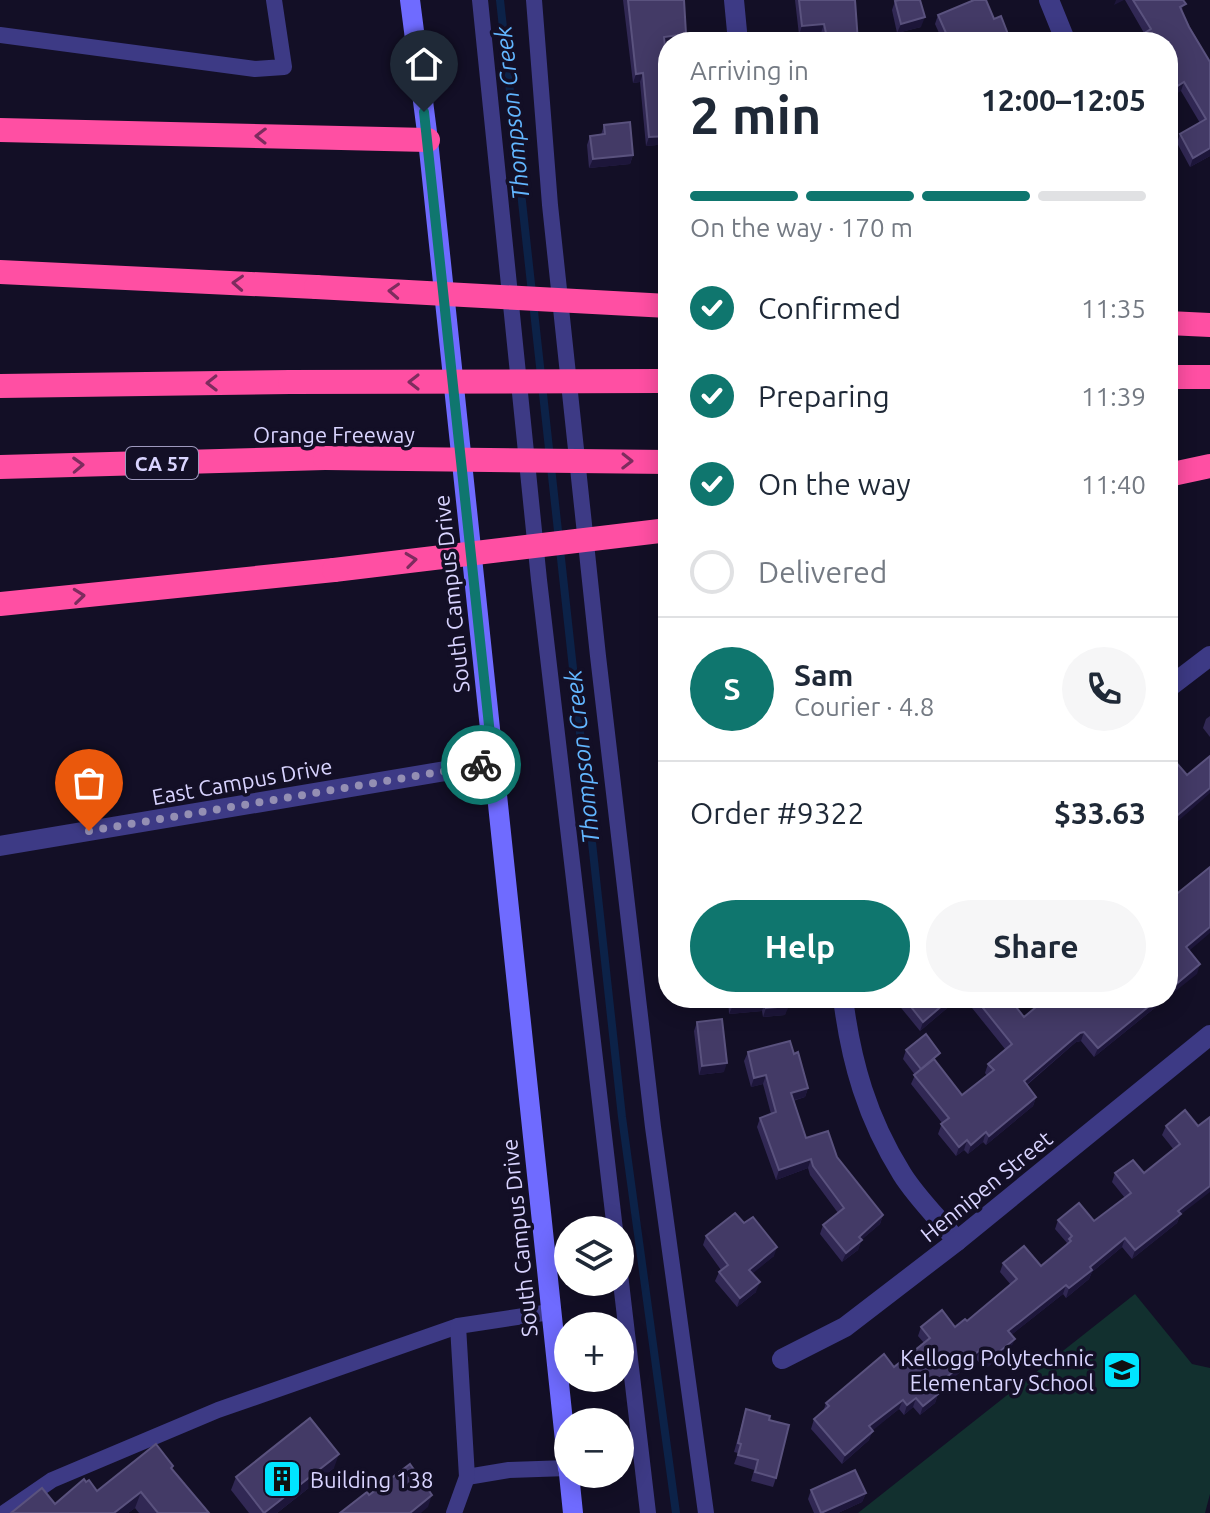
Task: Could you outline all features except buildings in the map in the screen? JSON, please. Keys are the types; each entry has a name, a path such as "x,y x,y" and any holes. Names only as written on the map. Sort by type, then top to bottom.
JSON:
{"highway":[{"path":"0,130 428,140"},
{"path":"0,262 114,276"},
{"path":"0,272 658,305"},
{"path":"1178,323 1210,325"},
{"path":"1178,377 1210,377"},
{"path":"0,386 658,381"},
{"path":"1178,456 1210,456"},
{"name":"Orange Freeway","path":"0,467 325,458 658,462"},
{"path":"1178,473 1210,466"},
{"path":"1,604 334,570 658,531"}],"street":[{"name":"South Campus Drive","path":"410,0 428,140 561,1408"},
{"path":"734,0 737,32"},
{"path":"1049,0 1062,32"},
{"path":"1178,680 1210,656"},
{"name":"East Campus Drive","path":"0,846 493,763"},
{"path":"844,1008 850,1049 871,1117 903,1175 957,1241"},
{"name":"Hennipen Street","path":"782,1359 845,1327 957,1241 1210,1035"},
{"name":"South Campus Drive","path":"570,1488 573,1513"}],"lane":[{"path":"0,35 255,69 284,67 274,0"},
{"path":"480,0 539,580 613,1216"},
{"path":"534,0 550,205 596,640 653,1127 706,1513"},
{"path":"623,1296 648,1513"},
{"path":"4,1513 52,1480 218,1410 458,1326 550,1312"},
{"path":"454,1513 467,1477 458,1326"},
{"path":"467,1477 509,1470 554,1471"}],"green space":[{"name":"Kellogg Polytechnic Elementary School","path":"1135,1294 1192,1364 1210,1368 1210,1494 1205,1513 858,1513"}],"waterway":[{"name":"Thompson Creek","path":"500,0 622,1117 676,1513"}],"way so far":[{"path":"89,831 481,765"}],"place":[{"name":"Kellogg Polytechnic Elementary School","path":"1122,1370"},
{"name":"Building 138","path":"282,1479"}],"route":[{"path":"424,112 493,763 481,765"}]}
